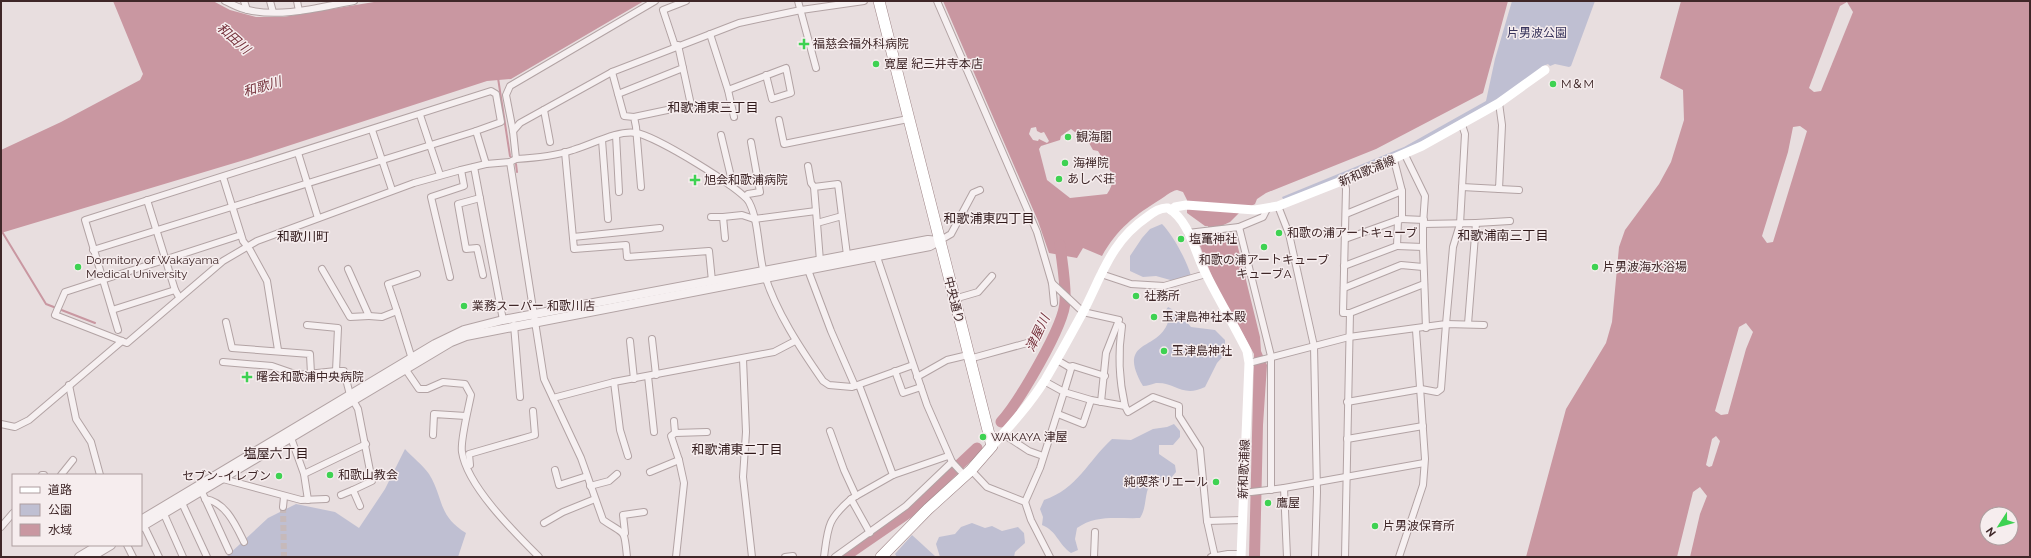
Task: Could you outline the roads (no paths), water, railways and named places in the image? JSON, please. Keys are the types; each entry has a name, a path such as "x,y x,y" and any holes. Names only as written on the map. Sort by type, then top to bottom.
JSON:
{"highway":[{"name":"中央通り","path":"879,1 968,357 992,446"},
{"path":"881,557 992,446"}],"main road":[{"name":"新和歌浦線","path":"1171,210 1175,207 1186,205 1255,210 1278,206 1405,155 1462,125 1499,103 1545,70"},
{"name":"新和歌浦線","path":"992,446 1020,415 1044,381 1083,312 1111,254 1126,233 1160,209 1166,208 1171,210 1181,220 1188,233 1206,274 1247,351 1251,362 1247,492 1242,520 1241,555"}],"street":[{"path":"225,1 247,10 273,12 299,10 324,4 354,1"},
{"path":"244,1 247,10"},
{"path":"270,1 273,12"},
{"path":"297,1 299,10"},
{"path":"625,535 621,530 603,520 581,458 544,379 534,318 513,160 513,131 506,95 510,86 655,1"},
{"path":"612,72 624,116 634,118 691,105 677,46 663,10 686,1"},
{"path":"798,1 816,68"},
{"path":"513,131 520,124 612,72 739,23 801,10 841,3 864,1"},
{"path":"937,1 1037,232 1054,284 1054,303"},
{"path":"710,34 728,90 734,117"},
{"path":"618,94 683,68"},
{"path":"728,90 766,75 786,68 791,94 772,99 766,75"},
{"path":"93,250 501,122 496,94 491,91 420,115 84,220 93,250 102,280 118,330"},
{"path":"1499,103 1502,125 1499,189"},
{"path":"544,110 550,142"},
{"path":"420,115 440,175"},
{"path":"634,118 641,188"},
{"path":"779,120 784,144 908,119"},
{"path":"1347,402 1421,389 1437,392 1441,389 1453,247 1460,224 1465,134 1462,125"},
{"path":"372,130 392,190"},
{"path":"476,131 486,164"},
{"path":"241,235 65,292 55,315 127,343 179,297 223,261 247,246 392,190 440,175 486,164 541,157 565,152 616,135 636,133 669,148 730,185 746,197 750,204 754,219 765,274 795,341 823,381 829,385 857,386 913,365"},
{"path":"616,135 619,192"},
{"path":"721,135 732,181 730,185"},
{"path":"602,140 608,219"},
{"path":"746,197 748,194 760,192 751,142"},
{"path":"565,152 574,249 626,245 627,257 709,251 712,281"},
{"path":"298,153 318,218"},
{"path":"1405,155 1425,196 1423,267 1426,328"},
{"path":"1394,160 1402,191 1397,246"},
{"path":"808,166 811,183 814,187 820,261"},
{"path":"474,167 503,320"},
{"path":"450,277 431,197 464,186 461,170"},
{"path":"223,177 241,235 267,281 278,350"},
{"path":"1344,180 1346,189 1346,214 1343,313 1350,313 1424,284"},
{"path":"814,187 838,184 847,255"},
{"path":"1462,187 1519,190"},
{"path":"352,398 406,370 451,342 466,336 514,325 534,318 712,281 808,270 930,246 951,234 973,193 980,190"},
{"path":"1346,214 1402,191"},
{"path":"480,198 458,204 466,249 477,248 483,275"},
{"path":"148,200 175,290 179,297"},
{"path":"1278,206 1289,234 1314,346 1316,482 1315,557"},
{"path":"1188,233 1239,227 1263,217 1267,209"},
{"path":"711,218 742,214 754,219 816,211"},
{"path":"817,223 842,216"},
{"path":"723,217 726,238"},
{"path":"1345,239 1400,219 1460,224 1510,221"},
{"path":"1468,324 1476,223"},
{"path":"1239,227 1269,357 1271,490"},
{"path":"573,237 660,228"},
{"path":"142,524 352,398 412,359 454,335 503,320 534,318 765,274 847,255 928,240 939,241"},
{"path":"1344,266 1397,246 1423,247"},
{"path":"877,257 917,377 951,461 987,487 1024,502 1031,520 1050,557"},
{"path":"1344,288 1401,265 1423,267"},
{"path":"322,269 350,317 382,317 397,311"},
{"path":"348,269 368,316"},
{"path":"808,270 831,331 857,386 893,475"},
{"path":"412,359 388,284 417,274"},
{"path":"1101,274 1131,284 1164,286 1206,274"},
{"path":"954,299 978,292 992,276"},
{"path":"1054,284 1083,312 1119,320 1108,349 1101,402"},
{"path":"112,310 175,290"},
{"path":"1345,557 1350,313"},
{"path":"226,322 232,348 278,350 310,354 311,374"},
{"path":"1118,324 1122,326 1119,351 1122,392 1128,412 1153,397 1179,406 1179,416 1200,449 1207,521 1214,557 1228,554 1241,555"},
{"path":"1251,362 1349,337 1416,330 1446,324 1484,325"},
{"path":"307,325 338,328 336,371"},
{"path":"514,325 520,397"},
{"path":"1399,557 1423,485 1423,426 1416,330"},
{"path":"652,339 656,375"},
{"path":"1,424 15,427 29,420 122,341"},
{"path":"630,341 634,379"},
{"path":"552,398 614,382 774,352 795,341"},
{"path":"917,377 947,360 968,357 1026,343"},
{"path":"1108,349 1119,351"},
{"path":"743,359 746,432 743,477 752,557"},
{"path":"1057,360 1069,367 1073,366 1105,376"},
{"path":"223,362 272,366 298,375 336,371 344,372 352,398 358,409 372,481 340,495"},
{"path":"1024,502 1036,477 1058,414 1071,369 1069,367"},
{"path":"406,370 419,389 427,390 443,382 466,384 471,395 466,416 461,451 470,474 490,504 538,557"},
{"path":"895,372 903,393 921,387"},
{"path":"648,376 654,432"},
{"path":"1044,381 1064,392 1091,400 1125,406"},
{"path":"614,382 620,430 628,456"},
{"path":"69,385 76,419 95,451 100,474"},
{"path":"1058,414 1082,424 1091,400"},
{"path":"470,474 469,454 535,435 533,411"},
{"path":"433,435 434,414 466,416"},
{"path":"674,420 675,433"},
{"path":"1347,439 1423,426"},
{"path":"830,431 853,498 870,533"},
{"path":"676,557 684,483 679,460 671,436 675,433 707,432"},
{"path":"1003,434 1029,451 1043,456"},
{"path":"289,435 304,474 308,500"},
{"path":"142,524 164,514 182,503 203,496 223,479 289,435"},
{"path":"304,474 366,444"},
{"path":"62,474 73,460"},
{"path":"650,472 679,460"},
{"path":"824,557 830,522 853,498 893,475 951,461"},
{"path":"835,557 906,506 951,461"},
{"path":"1247,492 1271,490 1347,478 1424,463"},
{"path":"555,470 559,486 587,476"},
{"path":"590,486 609,480 617,474"},
{"path":"223,479 265,489 284,496 308,500 326,499"},
{"path":"1284,488 1287,557"},
{"path":"353,490 360,506"},
{"path":"203,496 231,515 244,542"},
{"path":"203,496 229,551"},
{"path":"283,507 284,496"},
{"path":"544,523 563,512 595,499"},
{"path":"182,503 206,557"},
{"path":"627,557 623,515 644,512"},
{"path":"1,527 12,514"},
{"path":"164,514 183,557"},
{"path":"1207,521 1242,520"},
{"path":"142,524 159,557"},
{"path":"1094,557 1095,532"},
{"path":"128,546 133,557"},
{"path":"79,557 90,551 102,551"},
{"path":"785,557 793,556"}],"water":[{"path":"113,1 213,1 230,10 256,17 283,17 380,1 644,1 511,79 487,81 251,158 1,233 1,150 61,122 140,80 143,74"},
{"path":"943,1 1508,1 1483,93 1376,149 1266,193 1257,199 1255,204 1241,211 1230,222 1219,227 1220,235 1235,235 1260,337 1261,351 1267,365 1263,425 1260,557 1249,557 1254,354 1215,284 1198,241 1210,236 1208,226 1205,226 1187,213 1187,200 1183,192 1177,190 1171,192 1127,223 1120,230 1102,256 1083,248 1077,258 1049,253 1038,221","holes":["1036,127 1037,131 1041,133 1044,132 1049,141 1047,143 1039,139 1038,141 1033,140 1029,134 1031,128","1071,129 1089,143 1093,150 1098,151 1111,171 1112,182 1107,194 1070,198 1047,180 1039,149 1041,146 1060,140 1061,136"]},
{"path":"1681,1 2030,1 2030,557 1526,557 1566,409 1606,343 1612,322 1619,247 1625,230 1659,184 1671,162 1684,120 1683,90 1660,78"}],"waterway":[{"path":"498,78 510,156 516,164 517,172"},
{"path":"1,230 46,304 95,323"},
{"name":"津屋川","path":"1001,422 1029,382 1049,345 1063,312 1065,287 1060,245"},
{"name":"津屋川","path":"844,557 908,513 977,448"}],"tunnel":[{"path":"283,507 284,557"}],"place":[{"name":"福慈会福外科病院","path":"804,44"},
{"name":"寛屋 紀三井寺本店","path":"876,64"},
{"name":"M＆M","path":"1553,84"},
{"name":"観海閣","path":"1068,137"},
{"name":"海禅院","path":"1065,163"},
{"name":"あしべ荘","path":"1059,179"},
{"name":"旭会和歌浦病院","path":"695,180"},
{"name":"和歌の浦アートキューブ","path":"1279,233"},
{"name":"塩竃神社","path":"1181,239"},
{"name":"和歌の浦アートキューブ キューブA","path":"1264,247"},
{"name":"Dormitory of Wakayama Medical University","path":"78,267"},
{"name":"片男波海水浴場","path":"1595,267"},
{"name":"社務所","path":"1136,296"},
{"name":"業務スーパー 和歌川店","path":"464,306"},
{"name":"玉津島神社本殿","path":"1154,317"},
{"name":"玉津島神社","path":"1164,351"},
{"name":"曙会和歌浦中央病院","path":"247,377"},
{"name":"WAKAYA 津屋","path":"983,437"},
{"name":"和歌山教会","path":"330,475"},
{"name":"セブン-イレブン","path":"279,476"},
{"name":"純喫茶リエール","path":"1216,482"},
{"name":"鷹屋","path":"1268,503"},
{"name":"片男波保育所","path":"1375,526"}],"district":[{"name":"和歌浦東三丁目","path":"713,107"},
{"name":"和歌浦東四丁目","path":"989,218"},
{"name":"和歌浦南三丁目","path":"1503,235"},
{"name":"和歌川町","path":"303,236"},
{"name":"和歌浦東二丁目","path":"737,449"},
{"name":"塩屋六丁目","path":"276,453"}],"park label":[{"name":"片男波公園","path":"1537,33"}],"water label":[{"name":"和田川","path":"234,38"},
{"name":"和歌川","path":"262,86"}]}
